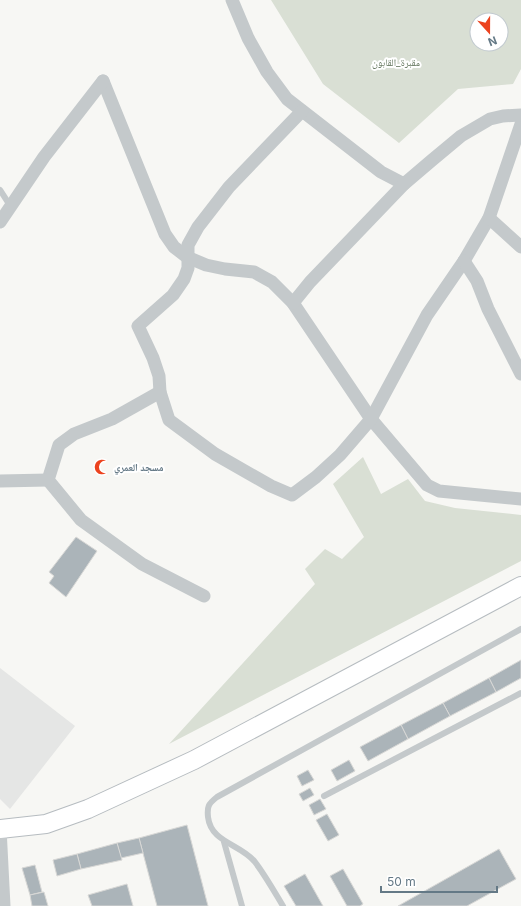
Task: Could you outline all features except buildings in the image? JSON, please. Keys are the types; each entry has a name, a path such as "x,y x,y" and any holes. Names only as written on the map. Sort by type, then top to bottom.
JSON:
{"main road":[{"path":"0,829 46,824 88,809 142,786 194,760 521,586"}],"street":[{"path":"232,0 248,38 267,72 287,99 381,172 404,184"},
{"path":"0,222 44,157 103,81 165,234 174,247 187,257 206,265 254,272 272,282 293,303 371,419 426,485 439,491 521,499"},
{"path":"302,111 229,187 198,226 188,245 188,268 184,279 173,295 138,326 159,376 160,392 169,420 216,454 272,486 292,495 316,477 340,454 371,419 427,315 464,261 489,218 521,124"},
{"path":"293,303 310,282 404,184 461,136 490,119 503,116 521,115"},
{"path":"489,218 521,247"},
{"path":"464,261 476,281 488,309 521,374"},
{"path":"48,480 59,445 74,434 112,420 160,392"},
{"path":"0,482 48,480"},
{"path":"48,480 81,520 142,564 204,596"},
{"path":"0,829 4,906"}],"lane":[{"path":"0,190 11,207"},
{"path":"283,906 254,861 240,848 224,842 215,834 208,822 207,808 209,803 217,797 521,629"},
{"path":"324,796 521,693"},
{"path":"224,842 242,906"}],"shaded area":[{"path":"0,668 75,726 10,809 0,799"}],"green space":[{"name":"مقبرة_القابون","path":"271,0 521,0 521,69 513,84 458,89 399,143 323,84"},
{"path":"363,457 381,494 408,479 425,501 455,508 521,515 521,561 169,744 315,584 305,569 325,549 342,559 364,537 333,484"}],"place":[{"name":"مسجد العمري","path":"102,467"}]}
